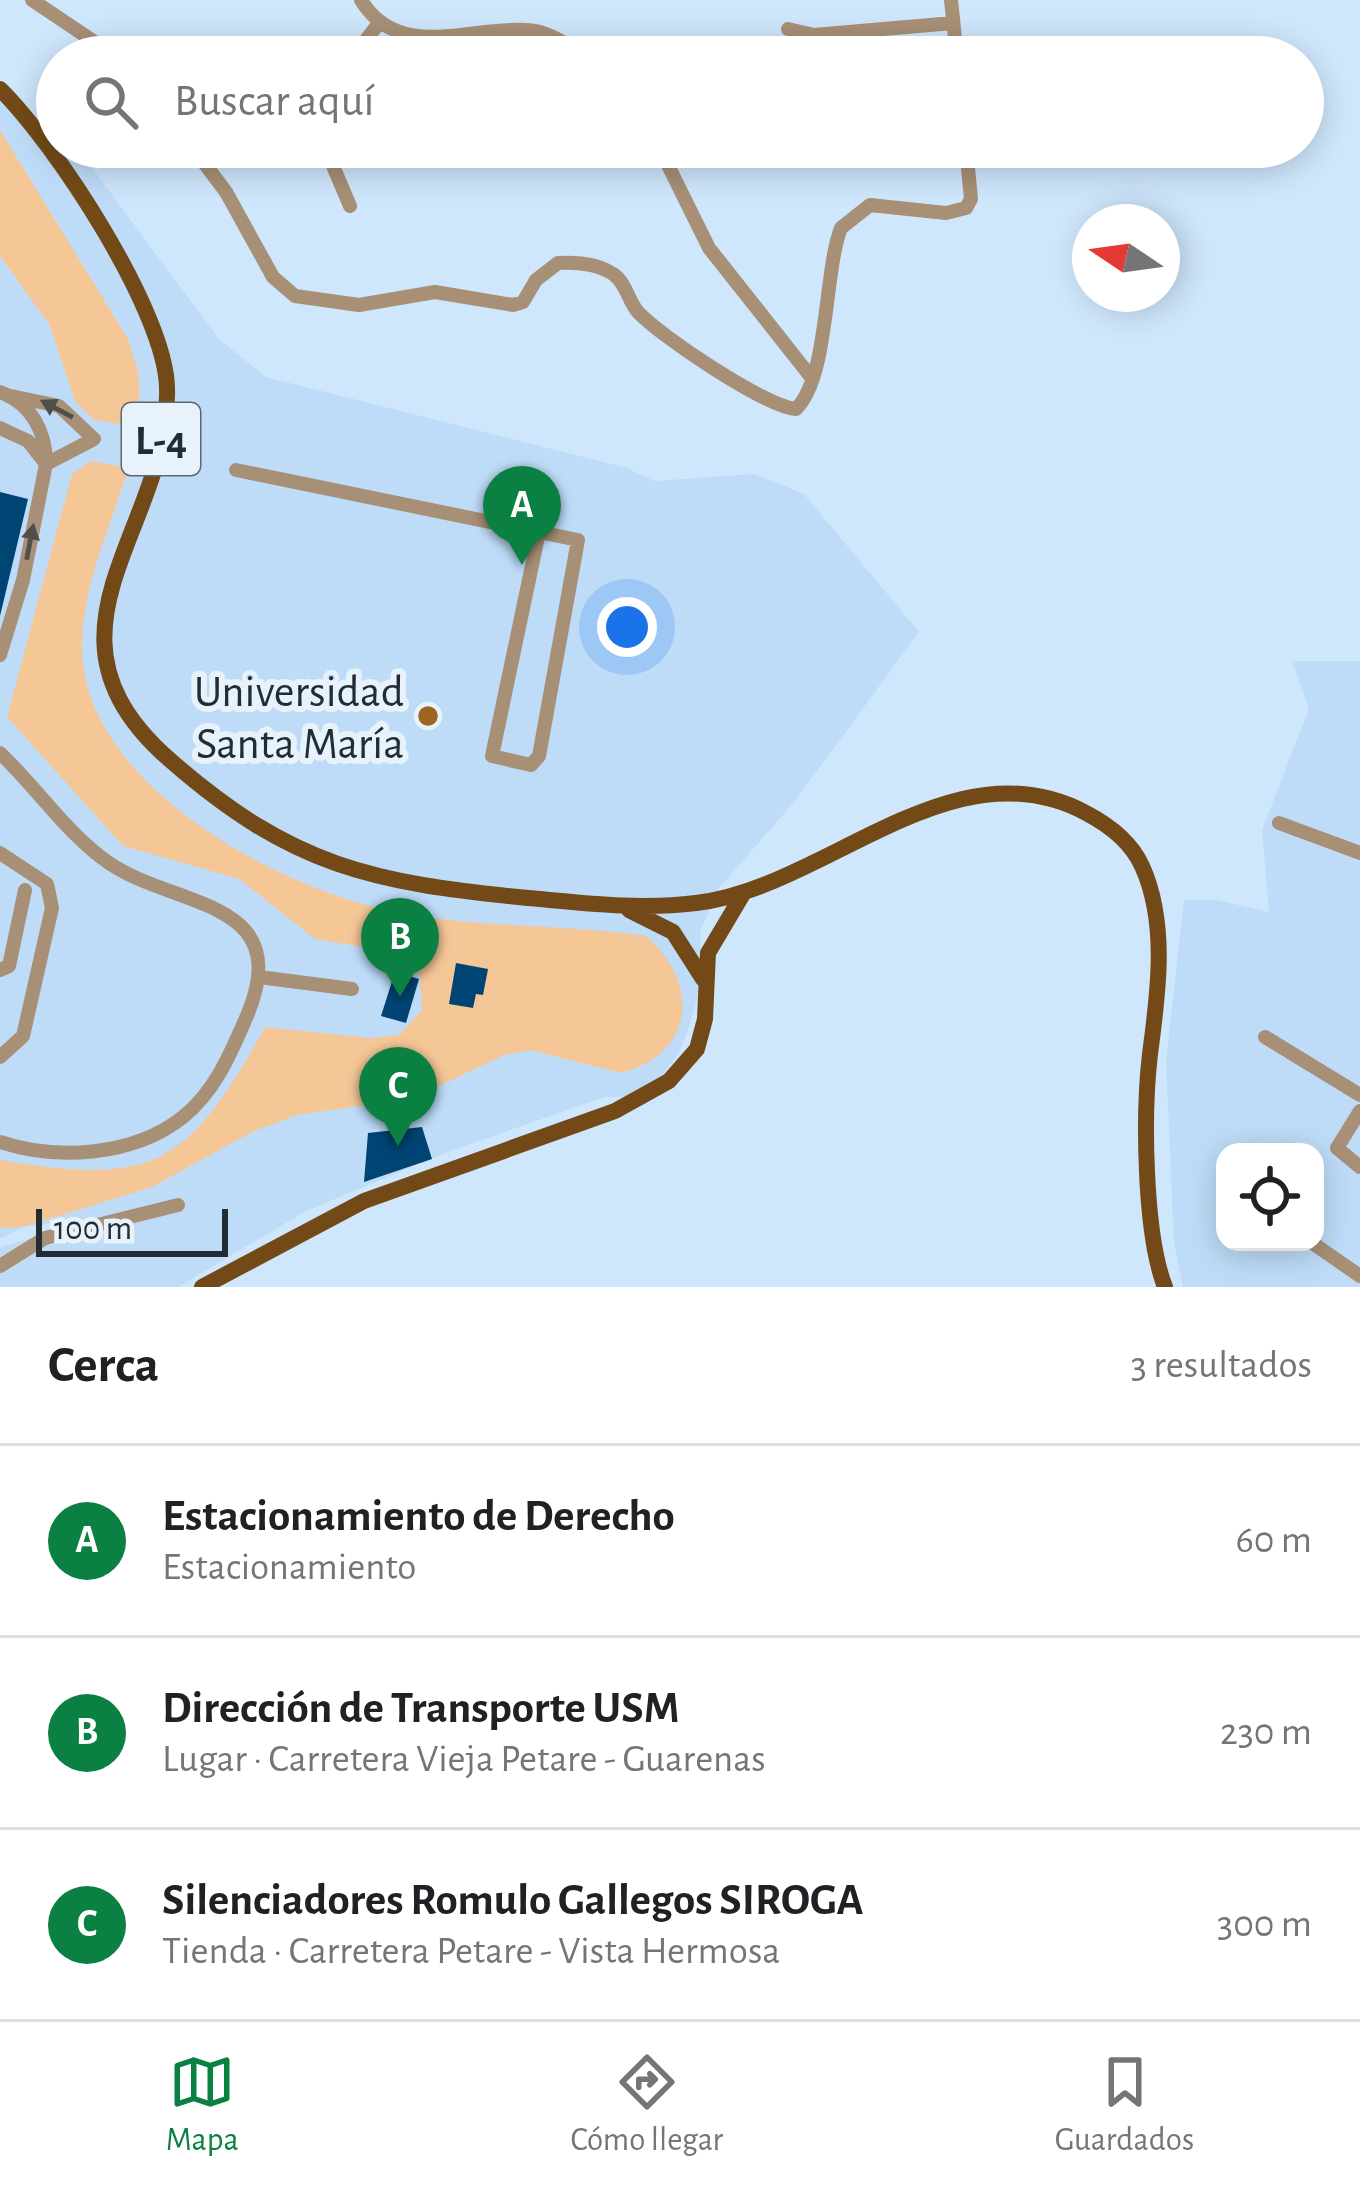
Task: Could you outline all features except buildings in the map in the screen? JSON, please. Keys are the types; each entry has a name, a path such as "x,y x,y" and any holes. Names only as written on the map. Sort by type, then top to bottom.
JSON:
{"main road":[{"name":"L-4","path":"0,89 36,133"},
{"name":"L-4","path":"63,168 149,316 164,355 165,427 104,617 107,668 127,714 172,762 224,802 330,865 405,885 623,907 673,932 703,980"},
{"path":"623,907 695,904 743,893 940,805 993,792 1053,800 1114,831 1142,866 1156,917 1158,967 1147,1115 1149,1232 1165,1287"},
{"path":"202,1287 364,1201 615,1111 653,1092 680,1071 697,1049 705,1018 703,980 715,935 743,893"}],"street":[{"path":"32,0 85,36"},
{"path":"361,0 379,23 428,36"},
{"path":"951,0 955,36"},
{"path":"369,36 379,23"},
{"path":"788,29 814,35 953,23"},
{"path":"456,36 526,29 553,36"},
{"path":"207,168 234,204 273,277 295,296 358,304 435,292 513,305 523,302 546,271 573,262 610,272 646,320 786,408 803,402 828,308 834,244 848,217 870,205 946,213 970,204 967,168"},
{"path":"334,168 350,206"},
{"path":"669,168 709,248 811,377"},
{"path":"5,394 59,406 94,440 46,464"},
{"path":"0,655 23,580 46,464 46,436 5,394"},
{"path":"0,428 28,441 46,464"},
{"path":"236,470 539,532 578,540 539,756 531,765 492,756 539,532"},
{"path":"0,753 87,847 116,868 221,910 248,930 261,965 227,1061 201,1102 168,1128 122,1145 58,1155 0,1142"},
{"path":"1279,823 1360,853"},
{"path":"0,853 46,884 52,908 22,1036 0,1057"},
{"path":"0,970 9,966 25,890"},
{"path":"259,977 352,989"},
{"path":"1265,1036 1360,1095"},
{"path":"1360,1111 1337,1148 1360,1167"},
{"path":"0,1266 45,1238 178,1205"},
{"path":"1322,1251 1358,1281"}],"shaded area":[{"name":"Universidad Santa María","path":"0,89 36,124 36,168 92,168 218,338 266,377 627,468 654,481 754,474 804,494 919,632 795,801 719,888 700,932 703,980 686,1036 679,1053 646,1096 605,1097 453,1150 306,1211 178,1287 0,1287 0,1247 111,1216 23,1227 0,1239"},
{"path":"0,130 128,339 138,372 141,427 94,420 75,401 49,324 0,256"},
{"path":"91,461 128,468 83,622 90,693 112,739 146,781 237,850 337,896 447,920 646,936 664,955 682,995 682,1015 664,1050 621,1073 530,1050 504,1055 414,1098 297,1115 254,1131 152,1187 23,1227 0,1228 0,1160 97,1170 133,1166 163,1155 189,1136 214,1109 265,1027 371,1038 399,1035 422,1010 420,976 398,953 315,939 239,879 123,846 7,717 72,474"},
{"path":"1292,661 1360,661 1360,1287 1183,1287 1174,1243 1166,1061 1184,900 1217,900 1269,912 1262,830 1309,709"}],"place":[{"name":"Estacionamiento de Derecho","path":"522,565"},
{"name":"Universidad Santa María","path":"428,716"},
{"name":"Dirección de Transporte USM","path":"400,997"},
{"name":"Silenciadores Romulo Gallegos SIROGA","path":"398,1146"}]}
